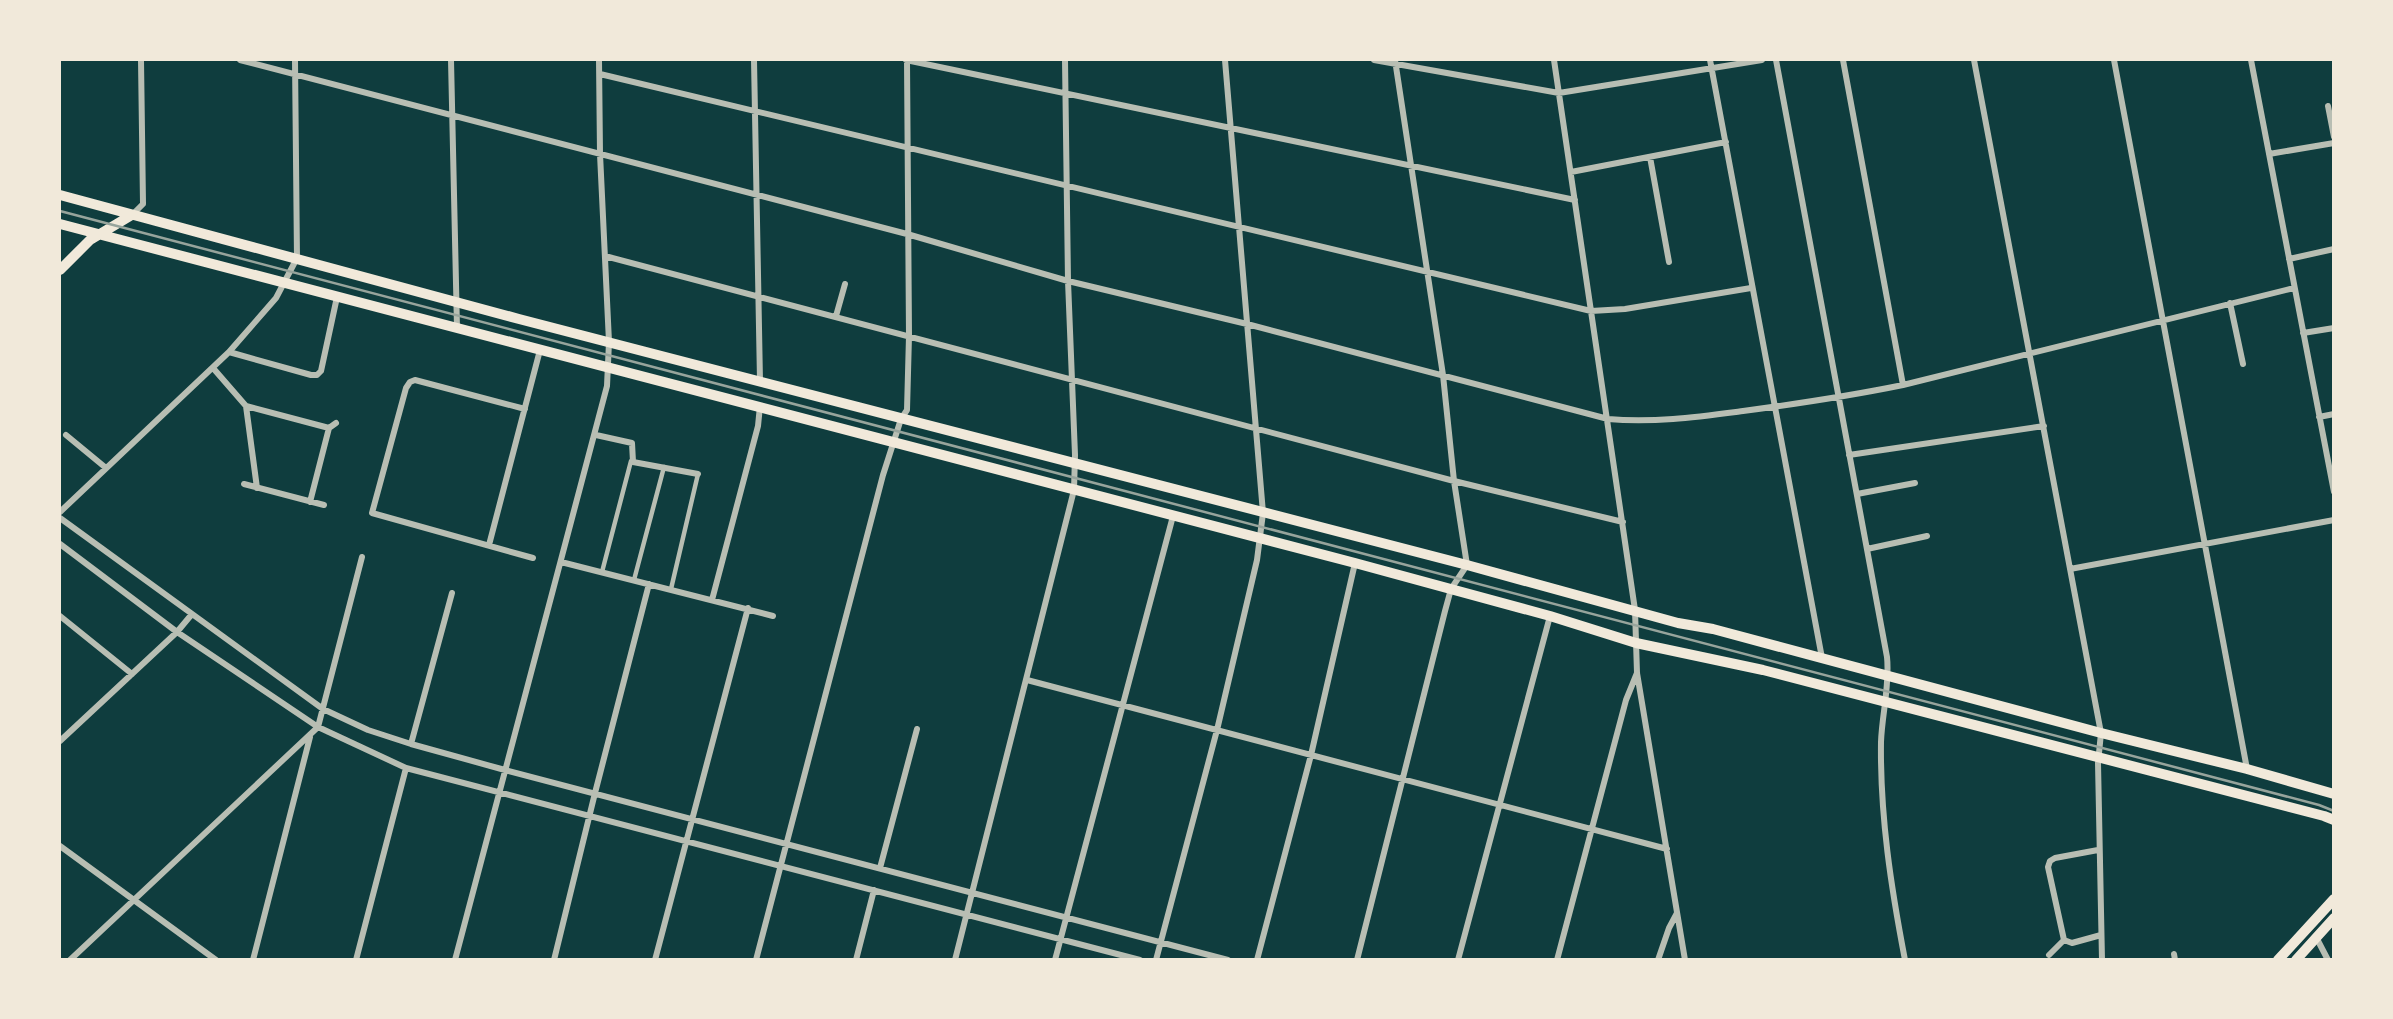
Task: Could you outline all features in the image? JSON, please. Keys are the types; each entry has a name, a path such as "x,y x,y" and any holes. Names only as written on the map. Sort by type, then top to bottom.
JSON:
{"main road":[{"path":"60,195 456,302 2247,769 2333,794"},
{"path":"60,270 97,235 130,216"},
{"path":"60,224 1355,563 1550,616 1636,643 1763,670 2333,820"},
{"path":"2278,960 2333,900"},
{"path":"2296,960 2333,918"}],"street":[{"path":"130,216 143,204 141,60"},
{"path":"240,60 906,234 1068,281 1247,324 1608,419 1639,422 1678,419 1839,398 1903,385 2294,288"},
{"path":"60,512 229,352 276,298 297,258 295,60"},
{"path":"451,60 457,328"},
{"path":"455,960 606,395 609,342 600,154 599,60"},
{"path":"754,60 760,381"},
{"path":"756,960 893,442 901,418 907,410 909,336 905,60 1575,200"},
{"path":"955,960 1074,491 1065,60"},
{"path":"1156,960 1217,730 1260,539 1263,513 1225,60"},
{"path":"1374,60 1559,93 1762,60"},
{"path":"1554,60 1635,610 1637,673 1685,960"},
{"path":"1710,60 1822,658"},
{"path":"1776,60 1887,657 1888,677 1881,742 1885,844 1905,960"},
{"path":"1843,60 1903,385"},
{"path":"1974,60 2101,733 2098,757 2098,850 2102,960"},
{"path":"2114,60 2247,769"},
{"path":"2251,60 2333,492"},
{"path":"1357,960 1451,589 1467,565 1454,481 1443,375 1395,62"},
{"path":"600,75 1591,311 1625,309 1751,288"},
{"path":"2328,106 2333,137"},
{"path":"1571,172 1726,142"},
{"path":"2269,154 2333,142"},
{"path":"1650,157 1670,262"},
{"path":"2289,259 2333,249"},
{"path":"605,256 1255,426 1454,481 1623,522"},
{"path":"836,316 845,284"},
{"path":"229,352 317,375 321,371 337,297"},
{"path":"2230,303 2244,364"},
{"path":"2303,333 2333,328"},
{"path":"489,545 540,350"},
{"path":"213,368 246,406 257,488"},
{"path":"525,408 415,380 410,382 406,388 372,513 533,558"},
{"path":"246,406 329,428"},
{"path":"712,600 758,426 760,406"},
{"path":"2319,417 2333,414"},
{"path":"310,502 329,428 336,423"},
{"path":"1849,455 2044,426"},
{"path":"66,435 106,468"},
{"path":"596,435 632,443 631,461 602,572"},
{"path":"631,461 698,474 671,589"},
{"path":"634,580 664,467"},
{"path":"1857,494 1915,483"},
{"path":"244,484 324,505"},
{"path":"1055,960 1173,516"},
{"path":"60,518 323,709 368,730 505,770 1228,960"},
{"path":"2070,569 2333,520"},
{"path":"1867,549 1927,536"},
{"path":"60,544 177,632 318,727 407,768 1140,960"},
{"path":"70,960 318,727 362,557"},
{"path":"561,562 773,615"},
{"path":"1257,960 1311,755 1355,563"},
{"path":"554,960 649,584"},
{"path":"411,744 452,593"},
{"path":"655,960 748,608"},
{"path":"60,741 177,632 192,614"},
{"path":"60,616 132,674"},
{"path":"1458,960 1550,616"},
{"path":"1557,960 1626,699 1637,673"},
{"path":"1027,680 1667,849"},
{"path":"880,868 917,729"},
{"path":"253,960 310,735"},
{"path":"356,960 407,768"},
{"path":"60,846 216,960"},
{"path":"2064,940 2048,867 2050,861 2098,850"},
{"path":"856,960 874,890"},
{"path":"1657,960 1678,912"},
{"path":"2064,940 2072,943 2101,935"},
{"path":"2316,937 2328,960"},
{"path":"2049,955 2064,940"}],"railway":[{"path":"60,211 2334,811"}]}
